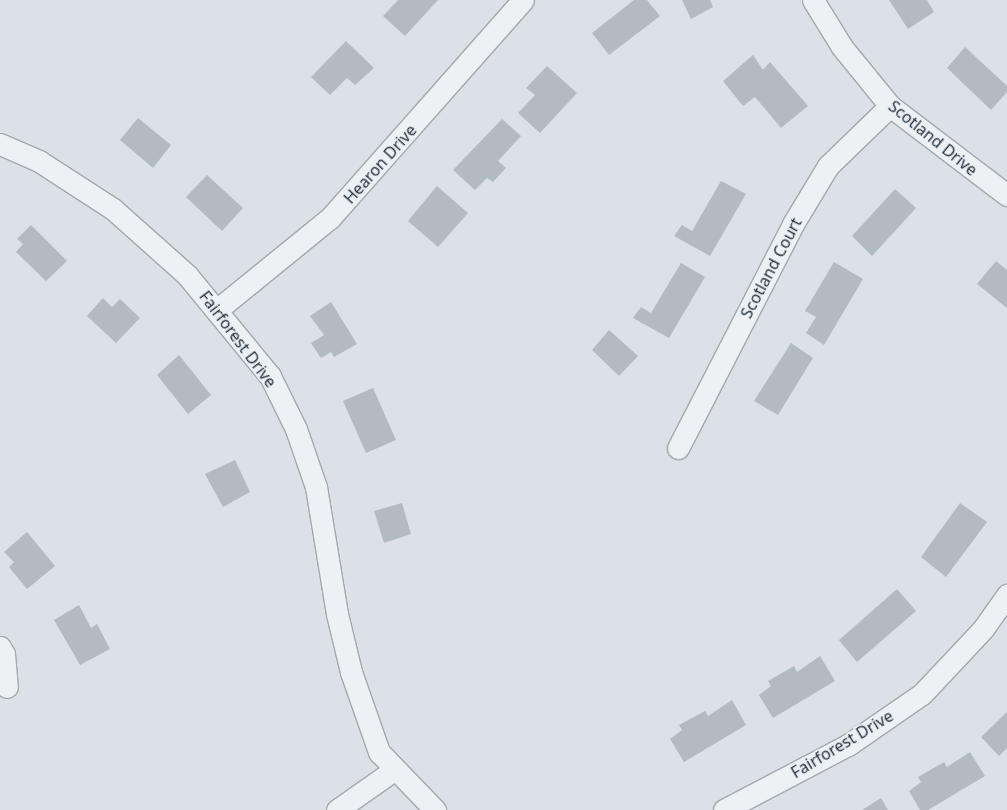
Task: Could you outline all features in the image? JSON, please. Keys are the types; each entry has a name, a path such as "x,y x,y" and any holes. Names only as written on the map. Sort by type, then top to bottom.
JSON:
{"street":[{"name":"Hearon Drive","path":"218,309 330,218 523,0"},
{"name":"Scotland Drive","path":"813,0 842,47 890,106 1007,195"},
{"name":"Scotland Court","path":"678,448 793,224 828,166 890,106"},
{"name":"Fairforest Drive","path":"0,144 39,161 113,210 187,275 218,309 270,376 296,430 316,487 337,614 350,672 379,752 394,770 435,810"},
{"name":"Fairforest Drive","path":"724,810 848,745 922,694 983,629 1007,595"},
{"path":"0,647 4,654 7,687"},
{"path":"337,810 394,770"}],"building":[{"path":"398,0 438,0 405,36 383,16"},
{"path":"634,0 647,0 660,16 609,55 592,33"},
{"path":"682,0 710,0 713,7 691,19"},
{"path":"889,0 927,0 934,12 908,29"},
{"path":"346,41 374,68 355,85 347,78 330,95 311,77"},
{"path":"965,47 1007,86 1007,92 991,110 947,68"},
{"path":"753,55 763,70 770,62 808,106 781,128 755,97 743,106 723,81"},
{"path":"547,66 577,93 540,133 518,113 535,95 526,88"},
{"path":"138,118 171,145 153,168 120,140"},
{"path":"502,119 521,136 498,161 506,168 493,182 487,178 475,190 453,170"},
{"path":"207,175 243,208 222,231 186,197"},
{"path":"721,181 746,194 710,256 674,236 682,225 692,231"},
{"path":"437,186 468,213 438,247 408,221"},
{"path":"895,189 916,208 872,256 852,236"},
{"path":"31,225 67,261 46,281 16,252 23,244 17,239"},
{"path":"996,261 1007,270 1007,308 977,284"},
{"path":"834,262 863,279 824,345 806,333 816,317 805,311"},
{"path":"681,263 705,277 669,338 633,318 641,307 651,313"},
{"path":"103,298 112,307 120,299 140,318 116,343 87,316"},
{"path":"331,302 357,344 334,357 331,352 321,358 311,343 324,335 310,316"},
{"path":"609,330 638,356 619,376 592,350"},
{"path":"791,343 813,358 778,415 754,401"},
{"path":"179,355 211,395 188,414 157,375"},
{"path":"373,388 396,440 366,453 343,401"},
{"path":"235,460 250,492 223,507 205,474"},
{"path":"402,503 411,534 384,543 374,511"},
{"path":"960,503 987,522 946,577 921,557"},
{"path":"27,532 55,566 27,589 9,567 14,562 4,552"},
{"path":"897,589 916,611 857,662 839,640"},
{"path":"79,605 91,628 97,624 110,649 80,665 54,620"},
{"path":"820,656 835,681 773,718 759,695 771,686 768,681 794,666 797,672"},
{"path":"732,700 746,725 684,762 670,739 682,730 679,725 705,711 708,716"},
{"path":"1007,712 1007,748 999,756 981,737"},
{"path":"970,752 985,776 928,810 920,810 909,791 921,782 918,777 944,762 947,767"},
{"path":"881,798 888,810 862,810"}]}
